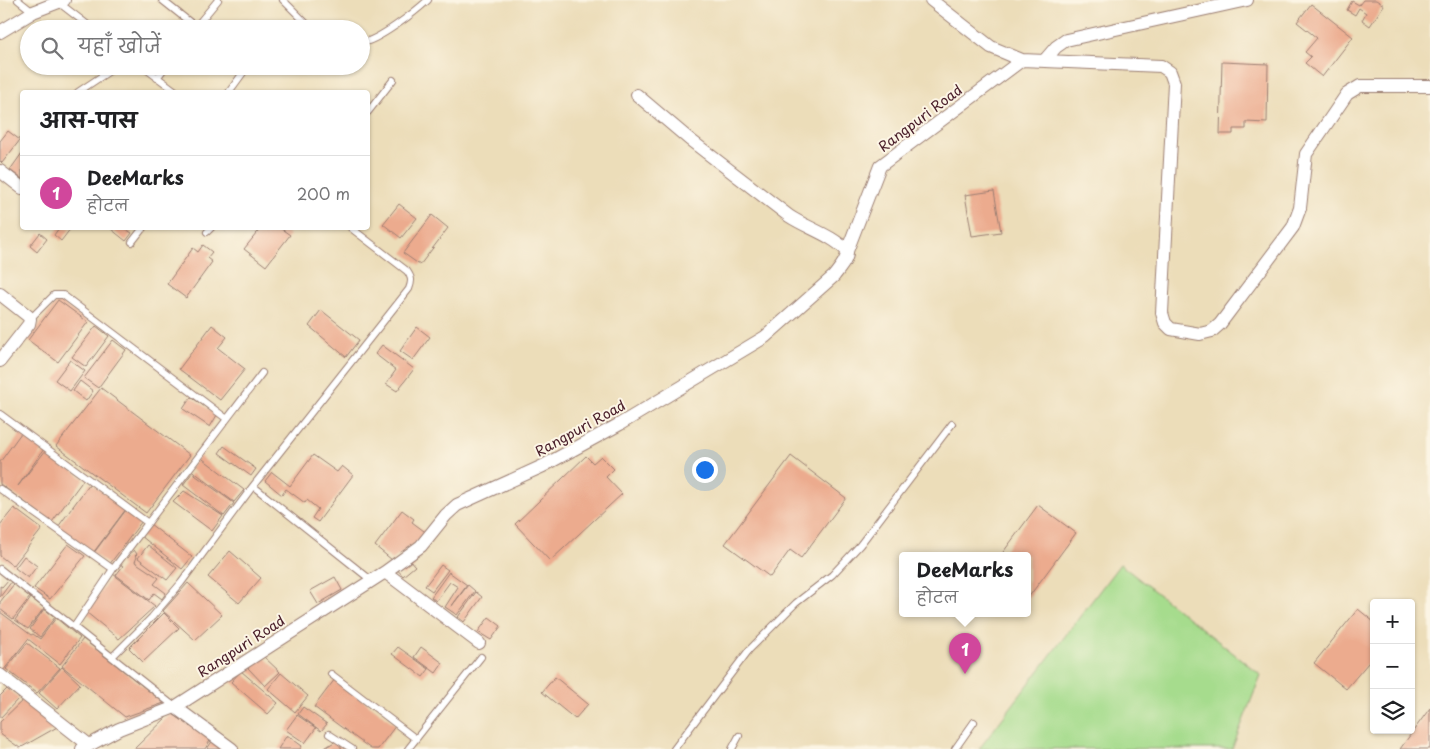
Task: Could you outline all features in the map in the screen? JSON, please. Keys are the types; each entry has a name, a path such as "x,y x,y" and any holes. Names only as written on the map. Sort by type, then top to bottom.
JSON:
{"street":[{"path":"931,0 991,47 1022,60 1161,66 1170,72 1174,83 1162,313 1165,323 1171,329 1200,334 1212,330 1220,324 1293,227 1300,208 1306,154 1347,94 1360,86 1430,86"},
{"path":"1044,61 1056,47 1066,40 1247,0"},
{"path":"0,32 33,12 61,1"},
{"name":"Rangpuri Road","path":"85,747 119,729 175,706 385,572 424,542 454,507 543,466 620,424 765,337 834,276 847,256 847,251 880,166 1022,60"},
{"path":"637,95 700,148 789,216 837,243 847,251"},
{"path":"0,171 20,186"},
{"path":"0,294 30,319 29,324 0,362"},
{"path":"385,572 479,643"},
{"path":"0,675 85,747"},
{"path":"175,706 232,749"}],"lane":[{"path":"18,0 33,12"},
{"path":"162,0 186,20"},
{"path":"202,20 218,0"},
{"path":"283,0 303,20"},
{"path":"370,41 411,15 428,0"},
{"path":"61,1 83,20"},
{"path":"81,90 104,75"},
{"path":"153,75 174,90"},
{"path":"230,90 241,75"},
{"path":"370,109 393,80"},
{"path":"132,242 141,230"},
{"path":"112,657 152,617 181,583 253,486 404,295 412,282 407,271 354,230"},
{"path":"30,319 54,295 63,295 227,419"},
{"path":"74,627 113,569 262,373"},
{"path":"0,414 148,523"},
{"path":"674,749 749,650 796,603 832,576 860,545 952,424"},
{"path":"253,486 371,580"},
{"path":"0,488 113,569"},
{"path":"0,569 74,627 75,630 175,706"},
{"path":"408,749 480,657"},
{"path":"331,674 416,739"},
{"path":"955,749 974,722"},
{"path":"329,734 352,749"},
{"path":"732,749 739,736"}],"green space":[{"path":"1120,564 1261,675 1232,749 979,749"}],"building":[{"path":"1363,0 1376,0 1384,5 1370,26 1362,20 1366,13 1359,8 1355,15 1347,10 1352,1 1359,5"},
{"path":"1311,4 1353,37 1322,77 1305,63 1311,57 1305,52 1317,38 1297,22"},
{"path":"1222,62 1268,64 1267,123 1246,122 1246,129 1233,129 1233,134 1220,134"},
{"path":"8,131 20,140 2,163 0,161 0,141"},
{"path":"20,156 20,178 10,170"},
{"path":"994,191 1001,232 972,236 965,195"},
{"path":"399,204 417,218 401,238 383,224"},
{"path":"432,215 448,228 420,265 403,253"},
{"path":"58,230 69,230 61,241 54,235"},
{"path":"112,230 127,230 132,233 126,241"},
{"path":"259,230 283,230 290,235 266,266 244,249"},
{"path":"40,233 47,239 37,252 30,246"},
{"path":"203,245 212,252 207,258 212,262 186,298 167,284 193,248 198,252"},
{"path":"58,300 88,322 58,362 28,340"},
{"path":"321,310 359,340 346,357 309,326"},
{"path":"212,325 227,337 218,348 245,369 220,400 179,369"},
{"path":"96,326 109,336 86,367 72,357"},
{"path":"417,327 430,337 413,360 400,351"},
{"path":"113,340 126,350 98,388 84,378"},
{"path":"382,345 414,369 397,391 386,384 396,370 375,354"},
{"path":"70,360 85,371 70,391 55,380"},
{"path":"80,381 93,391 86,401 73,391"},
{"path":"101,388 190,455 146,513 56,446"},
{"path":"191,397 217,415 210,427 183,409"},
{"path":"21,433 44,449 18,486 46,450 84,479 52,522 0,484 0,462"},
{"path":"224,446 256,469 251,476 219,453"},
{"path":"313,455 337,472 342,466 353,475 318,522 312,518 318,509 307,500 305,503 286,489 282,495 265,481 272,472 290,486"},
{"path":"199,456 244,490 234,502 190,469"},
{"path":"586,456 593,463 601,456 614,469 606,477 622,494 550,561 515,524"},
{"path":"791,456 846,498 801,558 790,550 770,577 725,544"},
{"path":"192,473 234,503 224,516 183,485"},
{"path":"90,483 126,509 93,553 58,527"},
{"path":"184,491 223,516 212,531 173,502"},
{"path":"1038,505 1076,533 1031,594 1031,552 1003,552"},
{"path":"14,508 42,529 13,566 0,556 0,525"},
{"path":"126,510 142,521 109,565 93,554"},
{"path":"402,510 414,519 412,522 428,534 392,560 375,546"},
{"path":"150,524 192,557 182,569 141,536"},
{"path":"68,544 85,556 50,599 34,588"},
{"path":"148,545 177,568 167,580 138,558"},
{"path":"134,550 137,554 135,562 159,578 154,584 166,593 162,599 154,593 149,600 116,575 123,566 120,564"},
{"path":"230,551 261,578 239,603 208,577"},
{"path":"24,556 37,566 28,578 15,568"},
{"path":"407,557 415,566 403,576 395,567"},
{"path":"441,565 448,570 432,591 425,586"},
{"path":"449,572 467,585 451,607 468,585 475,591 457,615 445,607 458,587 450,582 436,601 431,597"},
{"path":"113,574 155,606 119,639 86,612"},
{"path":"335,577 342,590 318,604 310,591"},
{"path":"9,579 12,581 0,597 0,586 2,587"},
{"path":"188,583 222,615 195,640 163,611"},
{"path":"14,584 30,597 13,619 0,609 0,602"},
{"path":"476,592 482,597 464,622 458,617"},
{"path":"31,598 44,608 28,629 15,620"},
{"path":"44,609 55,617 40,637 30,629"},
{"path":"1358,609 1370,619 1370,661 1346,689 1314,663"},
{"path":"0,612 31,635 33,634 40,639 56,618 80,638 60,664 28,639 3,671 0,669"},
{"path":"164,613 179,628 143,662 129,648"},
{"path":"489,617 501,626 491,640 478,632"},
{"path":"83,639 164,703 125,717 62,666"},
{"path":"27,643 60,668 37,693 6,669"},
{"path":"398,647 429,669 423,677 392,654"},
{"path":"421,647 443,663 436,673 414,657"},
{"path":"263,656 280,672 265,686 248,668"},
{"path":"62,667 80,684 57,709 39,693"},
{"path":"241,671 278,703 268,714 231,682"},
{"path":"281,673 308,696 295,712 268,689"},
{"path":"555,677 588,704 575,719 542,692"},
{"path":"335,679 396,725 378,749 371,749 314,707"},
{"path":"7,689 19,698 0,718 0,696"},
{"path":"25,698 59,726 20,748 0,734 0,722"},
{"path":"303,707 327,724 321,731 298,714"},
{"path":"1430,708 1430,749 1400,749 1411,734 1415,734 1415,728"},
{"path":"171,713 211,739 205,749 134,749"},
{"path":"297,715 316,728 305,743 286,730"},
{"path":"287,735 302,746 300,749 278,749"},
{"path":"213,740 225,749 207,749"},
{"path":"336,741 342,749 323,749"}],"place":[{"name":"DeeMarks","path":"965,674"}]}
